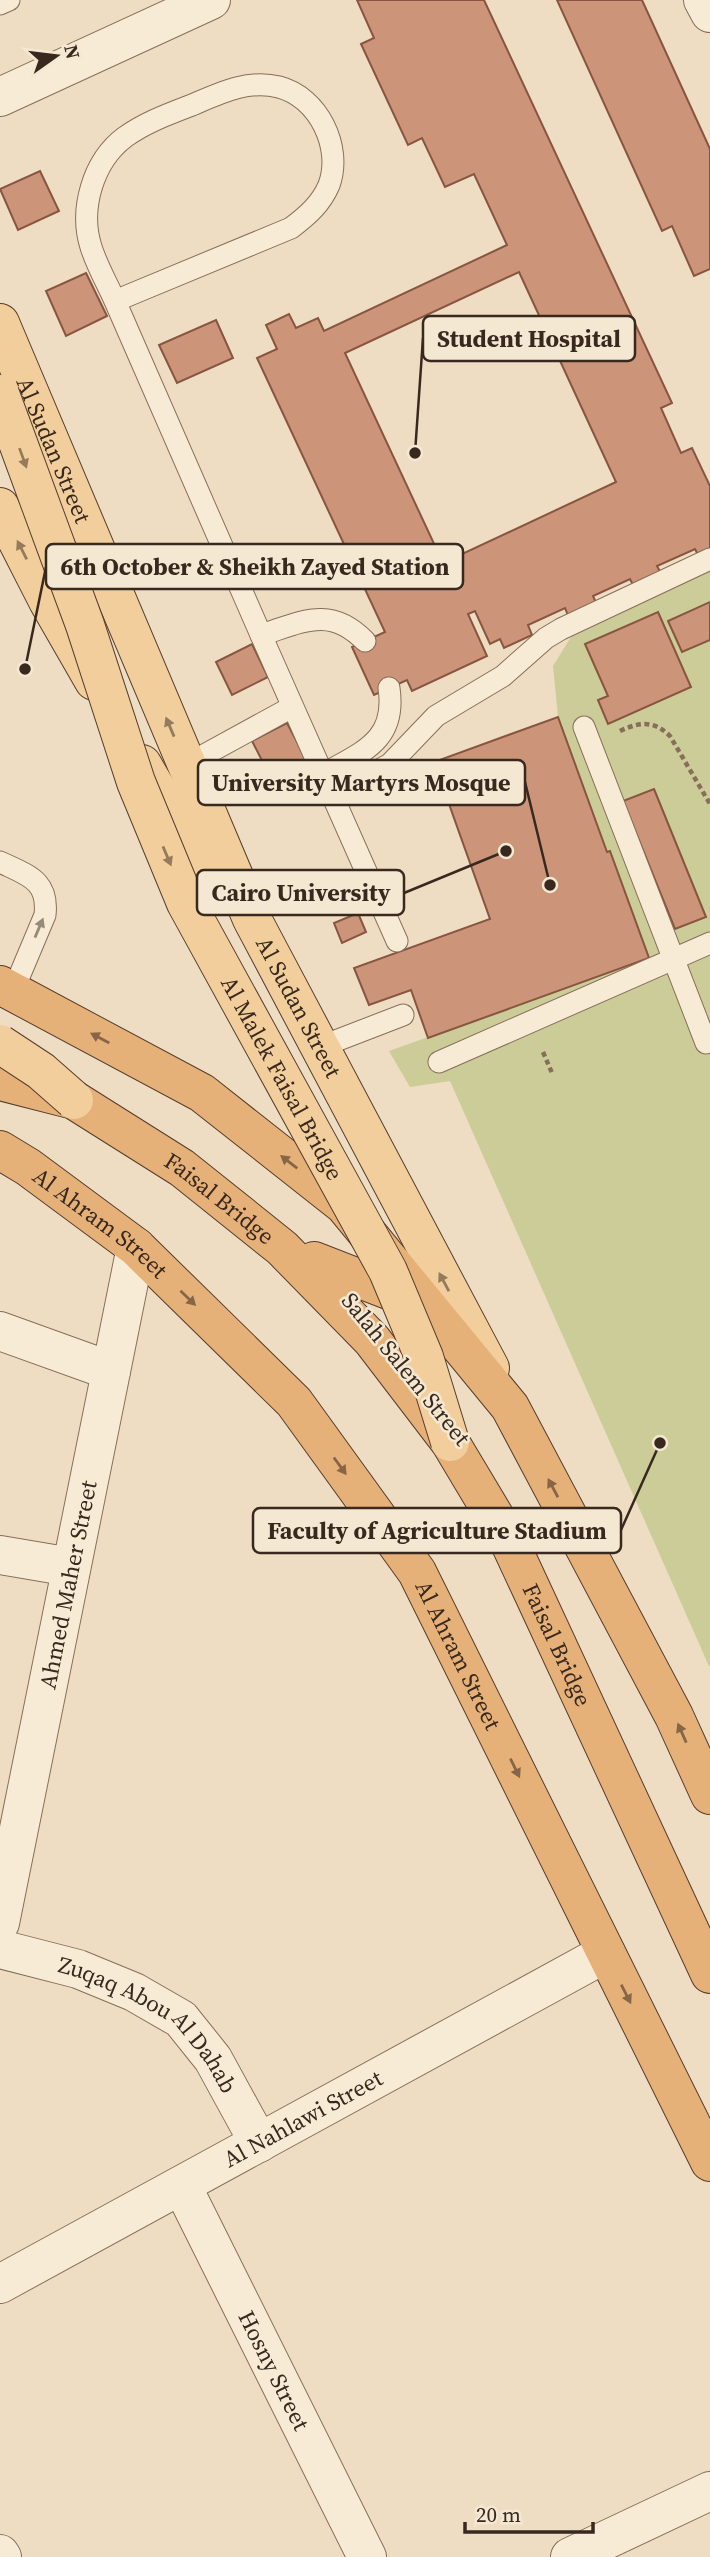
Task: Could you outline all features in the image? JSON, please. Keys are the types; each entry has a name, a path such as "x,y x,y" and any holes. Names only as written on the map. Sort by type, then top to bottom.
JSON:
{"highway":[{"path":"6,988 202,1093 344,1205 510,1407 674,1716 710,1795"},
{"name":"Salah Salem Street","path":"0,1052 160,1139 239,1196 314,1261 383,1332 445,1409 501,1491 549,1578 594,1669 710,1936"},
{"name":"Faisal Bridge","path":"0,1081 74,1100 182,1168 282,1248 372,1340 450,1442 508,1539 710,1975"},
{"name":"Al Ahram Street","path":"0,1150 28,1167 136,1247 294,1402 417,1572 710,2162"},
{"path":"314,1261 427,1305"}],"main road":[{"name":"Al Sudan Street","path":"0,323 251,919 510,1407"},
{"name":"Al Malek Faisal Bridge","path":"0,394 85,625 136,782 187,903 388,1271 425,1357 450,1442"},
{"path":"0,507 48,601 168,809 251,919"},
{"path":"0,1044 41,1071 74,1100"}],"street":[{"path":"0,97 211,0"},
{"path":"703,0 710,13"},
{"name":"Ahmed Maher Street","path":"2,1904 15,1770 71,1567 136,1247"},
{"path":"0,1331 111,1371"},
{"path":"0,1555 71,1567"},
{"name":"Zuqaq Abou Al Dahab","path":"0,1950 78,1969 134,1992 181,2019 213,2059 259,2143"},
{"name":"Al Nahlawi Street","path":"0,2284 606,1953"},
{"name":"Hosny Street","path":"182,2186 367,2557"},
{"path":"570,2557 710,2491"}],"lane":[{"path":"0,4 9,0"},
{"path":"115,301 291,228 314,209 329,184 333,154 325,125 307,102 281,87 251,84 222,92 149,122 124,138 104,160 91,187 87,217 91,246 292,707 397,941"},
{"path":"332,796 390,764 436,716 503,676 545,638 710,559"},
{"path":"261,635 321,618 338,621 353,629 365,641"},
{"path":"322,775 372,746 383,734 390,720 389,688"},
{"path":"186,765 292,707"},
{"path":"587,736 706,1043"},
{"path":"0,862 33,878 43,888 47,901 45,915 6,988"},
{"path":"439,1062 710,943"},
{"path":"320,1047 403,1015"}],"path":[{"path":"587,736 642,723 662,728 670,736 710,804"}],"green space":[{"path":"710,571 709,1666 450,1081 410,1087 389,1051 649,958 558,717 553,666 571,637"}],"building":[{"path":"357,0 484,0 672,403 661,408 681,453 692,448 710,486 710,552 699,557 695,549 657,566 662,575 634,587 630,579 593,596 597,605 569,618 565,608 528,625 532,635 504,648 500,639 490,644 475,611 468,614 487,656 412,691 407,680 374,695 352,647 385,632 257,358 277,349 266,325 289,314 296,328 318,318 324,331 507,245 474,174 445,187 422,138 408,145 361,44 374,38","holes":["519,272 616,482 443,563 345,353"]},
{"path":"557,0 642,0 710,149 710,269 694,276 672,226 662,231"},
{"path":"40,171 59,211 18,230 0,189"},
{"path":"86,273 107,316 66,336 46,291"},
{"path":"216,320 233,358 177,383 159,345"},
{"path":"710,602 710,640 682,652 668,621"},
{"path":"658,612 691,687 608,724 598,700 608,696 585,644"},
{"path":"252,644 268,677 232,695 216,662"},
{"path":"558,717 649,958 428,1038 411,990 369,1005 354,968 490,919 434,762"},
{"path":"287,723 306,759 271,778 252,741"},
{"path":"654,789 706,917 675,929 623,801"},
{"path":"358,913 366,932 342,943 334,923"}],"place":[{"name":"Student Hospital","path":"415,453"},
{"name":"6th October & Sheikh Zayed Station","path":"25,669"},
{"name":"Cairo University","path":"506,851"},
{"name":"University Martyrs Mosque","path":"550,885"},
{"name":"Faculty of Agriculture Stadium","path":"660,1443"}]}
